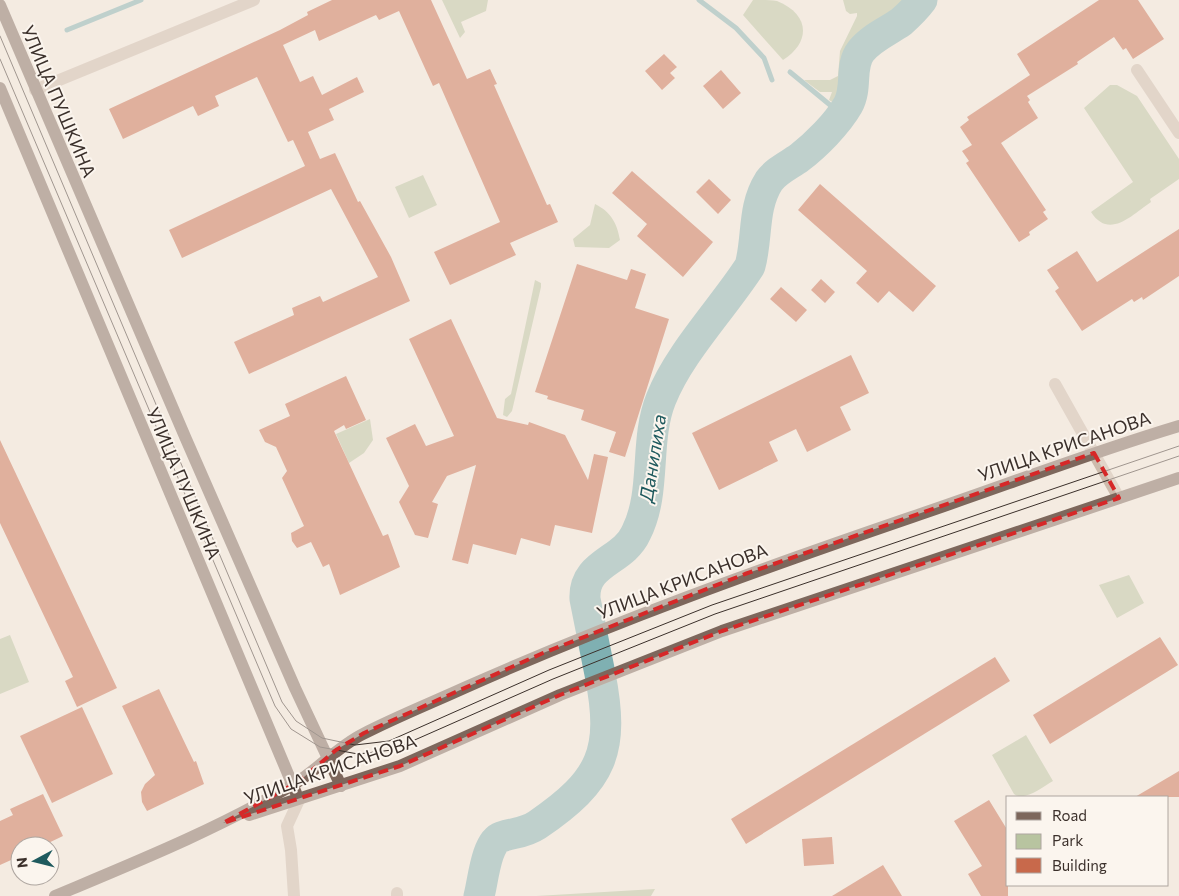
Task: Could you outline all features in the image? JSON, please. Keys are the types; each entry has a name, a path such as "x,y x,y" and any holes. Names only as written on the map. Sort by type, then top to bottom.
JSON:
{"main road":[{"name":"УЛИЦА ПУШКИНА","path":"0,5 35,90 295,688 341,786"},
{"name":"УЛИЦА ПУШКИНА","path":"0,88 299,800"},
{"name":"УЛИЦА КРИСАНОВА","path":"55,896 168,849 223,823 292,785 328,756 364,733 542,654 705,589 1179,426"},
{"name":"УЛИЦА КРИСАНОВА","path":"223,823 341,786 428,754 560,695 713,634 876,577 1179,478"}],"street":[{"path":"35,90 254,0"},
{"path":"1137,70 1179,133"},
{"path":"1055,384 1119,498"},
{"path":"294,896 292,850 287,826 299,800"}],"highlighted area":[{"path":"1094,453 1119,498 722,631 560,695 400,766 223,823 298,782 336,750 364,733 543,653 745,574"}],"green space":[{"path":"442,0 488,0 486,11 461,22 465,32 460,38"},
{"path":"753,0 777,1 788,6 801,20 803,28 799,45 783,60 743,15"},
{"path":"843,0 919,0 906,15 872,36 859,49 854,64 850,95 841,107 829,100 832,92 820,92 804,80 830,80 838,76 840,51 857,16 857,13 850,14 846,11"},
{"path":"1110,85 1117,85 1137,96 1179,159 1179,179 1150,199 1151,202 1136,213 1113,225 1105,224 1098,220 1091,212 1133,182 1084,108"},
{"path":"423,175 437,205 409,218 395,187"},
{"path":"595,204 609,214 617,228 620,240 609,248 575,247 573,239 590,225"},
{"path":"535,280 541,283 541,287 512,411 507,417 503,415 505,399 511,394"},
{"path":"370,419 373,440 364,453 349,463 336,434"},
{"path":"1129,575 1144,603 1117,618 1099,585"},
{"path":"10,635 29,682 0,694 0,639"},
{"path":"1026,735 1053,781 1034,793 1018,796 1014,794 992,755"},
{"path":"655,889 651,896 536,896"}],"building":[{"path":"332,0 431,0 467,79 490,69 497,84 494,85 547,205 550,204 558,222 510,243 516,255 450,285 434,252 500,222 439,83 433,86 399,11 379,20 376,15 319,41 315,30 283,45 300,82 313,76 322,95 357,77 364,92 329,109 334,120 308,132 320,159 335,153 358,202 360,201 391,257 410,301 249,374 234,342 294,315 292,308 320,296 323,302 378,277 331,189 182,258 169,230 305,166 293,140 288,142 257,77 215,96 219,106 198,116 193,106 123,139 109,109 280,30 308,15 307,12"},
{"path":"1099,0 1138,0 1164,39 1133,59 1126,48 1123,50 1114,37 1077,62 1078,64 1027,96 1030,100 1028,102 1038,118 1001,143 1046,210 1043,212 1048,219 1029,232 1030,235 1019,242 966,163 969,161 962,151 972,145 960,127 969,120 967,117 1030,75 1017,54"},
{"path":"664,54 677,67 670,73 675,78 662,90 645,71"},
{"path":"721,70 741,93 723,109 703,86"},
{"path":"632,171 713,242 683,277 637,236 647,224 612,193"},
{"path":"709,179 731,200 718,214 696,192"},
{"path":"820,184 936,286 913,312 889,291 878,303 856,283 867,271 798,210"},
{"path":"1179,229 1179,276 1143,300 1142,297 1134,302 1132,299 1082,331 1055,291 1059,288 1047,270 1077,251 1097,282"},
{"path":"577,264 627,280 631,269 646,274 635,308 669,319 625,457 609,452 616,432 581,420 584,410 547,399 548,396 535,392"},
{"path":"821,279 835,292 825,303 811,290"},
{"path":"781,287 807,310 796,322 770,299"},
{"path":"451,319 497,418 528,425 529,422 565,435 588,480 594,454 608,457 592,533 555,525 550,546 521,538 516,555 473,544 468,564 452,560 476,465 447,476 432,502 438,504 428,538 415,535 399,502 409,486 386,438 415,424 426,446 454,436 409,339"},
{"path":"851,355 869,393 840,407 851,430 807,452 796,429 769,442 778,461 719,490 692,433"},
{"path":"346,376 366,420 346,429 344,425 334,431 383,536 388,534 400,567 340,595 329,564 323,567 311,542 297,548 292,541 291,533 304,526 282,478 287,471 276,447 265,442 259,430 290,416 285,404"},
{"path":"0,440 117,688 77,707 65,681 73,677 0,523"},
{"path":"1160,637 1178,665 1050,744 1033,715"},
{"path":"995,657 1010,681 746,844 731,819"},
{"path":"159,689 194,762 196,761 204,784 147,811 142,802 141,792 145,784 155,775 122,706"},
{"path":"82,707 113,774 52,803 20,736"},
{"path":"1179,771 1179,797 1137,796"},
{"path":"43,794 63,836 10,836 10,860 0,865 0,821 13,815 10,809"},
{"path":"989,800 1006,828 1006,886 1008,886 1008,896 981,896 968,874 982,866 954,821"},
{"path":"832,837 834,864 804,866 802,839"},
{"path":"883,865 902,896 832,896"}],"waterway":[{"path":"67,30 141,0"},
{"path":"699,0 736,28 764,58 772,80"},
{"name":"Данилиха","path":"479,896 486,863 496,840 532,828 559,809 590,778 599,761 604,744 606,724 600,674 585,599 586,587 590,577 630,543 636,533 642,517 649,484 656,415 669,382 690,348 750,266 760,202 769,181 826,134 848,105 853,91 855,63 865,46 901,22 922,0"},
{"path":"790,72 841,114"}],"tram line":[{"path":"0,36 282,702 296,721 322,738 355,745 389,741 549,670 712,605 1179,446"},
{"path":"0,59 275,706 291,729 320,747 358,754 392,750 553,679 715,614 1179,456"}]}
